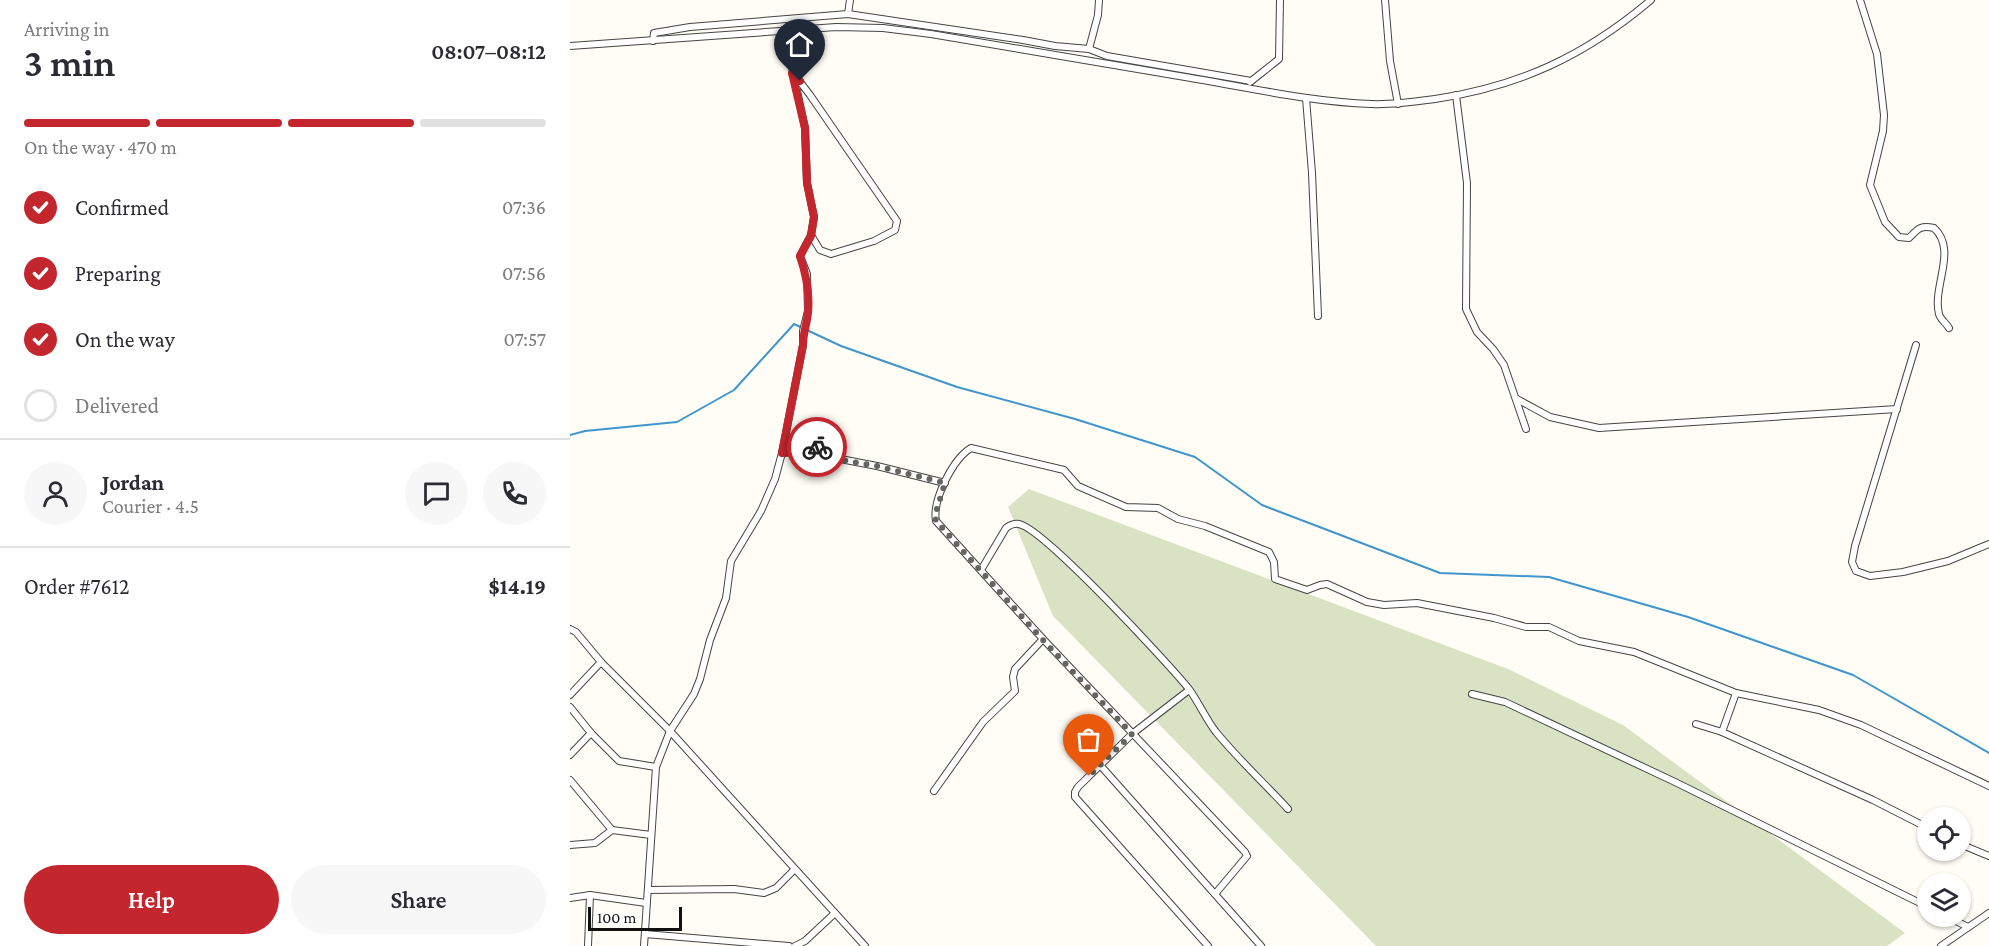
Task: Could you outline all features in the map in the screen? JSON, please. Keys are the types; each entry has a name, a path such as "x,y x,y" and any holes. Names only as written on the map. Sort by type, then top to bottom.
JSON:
{"street":[{"path":"848,14 850,0"},
{"path":"1089,50 1098,15 1099,0"},
{"path":"1245,87 1279,59 1280,0"},
{"path":"1385,0 1390,61 1398,104"},
{"path":"570,46 836,27 883,28 1306,98 1370,104 1398,104 1495,87 1550,67 1577,53 1612,30 1651,0"},
{"path":"1860,0 1877,54 1884,115 1883,131 1870,185 1885,222 1899,237 1910,238 1918,228 1930,227 1934,228 1943,239 1945,257 1938,291 1939,315 1949,328"},
{"path":"653,41 654,33 690,27 848,14 1023,39 1251,81"},
{"path":"644,946 656,767 670,731 694,694 700,679 710,640 726,598 731,561 761,511 775,479 803,345 803,332 807,322 809,298 807,274 800,256 811,236 814,217 807,183 805,128 784,30"},
{"path":"792,73 810,95 897,221 895,230 831,254 820,250 811,236"},
{"path":"1456,95 1467,183 1466,309 1477,332 1504,365 1526,429"},
{"path":"1306,98 1312,172 1318,316"},
{"path":"1916,345 1852,562 1856,571 1870,576 1904,572 1948,561 1989,544"},
{"path":"1517,399 1550,417 1599,428 1897,409"},
{"path":"782,453 794,452 813,444 830,458 877,466 945,483"},
{"path":"1215,894 1246,854 1042,639 936,521 935,515 945,483 964,452 971,448 1065,470 1078,486 1126,507 1158,508 1178,519 1205,526 1269,552 1274,562 1275,579 1300,589 1307,590 1327,584 1376,604 1417,603 1494,618 1526,627 1550,627 1579,641 1634,652 1736,693 1819,710 1861,725 1989,786"},
{"path":"981,570 1006,528 1012,524 1026,527 1055,550 1103,597 1189,690 1216,731 1288,808"},
{"path":"570,629 576,632 602,662 670,731 865,946"},
{"path":"934,791 983,722 1015,692 1013,677 1015,669 1042,639"},
{"path":"570,695 602,662"},
{"path":"1189,690 1132,734 1078,787 1075,797 1208,946"},
{"path":"1722,732 1736,693"},
{"path":"1472,694 1505,702 1686,787 1917,902"},
{"path":"570,707 591,733 619,761 656,767"},
{"path":"1696,724 1722,732 1873,800 1917,822"},
{"path":"570,755 591,733"},
{"path":"1100,765 1261,946"},
{"path":"570,780 612,830 651,835"},
{"path":"570,845 595,843 612,830"},
{"path":"1971,849 1989,856"},
{"path":"648,890 734,889 764,893 776,888 795,870"},
{"path":"570,898 590,895 646,903"},
{"path":"588,946 590,895"},
{"path":"795,946 805,941 835,913"},
{"path":"1971,925 1989,913"},
{"path":"1941,946 1968,927"},
{"path":"645,934 789,946"}],"green space":[{"path":"1029,489 1508,669 1623,725 1905,933 1887,946 1376,946 1053,616 1008,507"}],"waterway":[{"path":"570,435 585,431 677,422 734,390 794,324 841,346 957,387 1075,419 1195,457 1262,505 1440,573 1549,577 1688,617 1853,675 1989,753"}],"way so far":[{"path":"817,447 830,458 877,466 945,483 935,515 936,521 1042,639 1132,734 1089,776"}],"route":[{"path":"800,81 792,73 805,128 807,183 814,225 800,256 807,274 809,298 807,322 803,332 794,400 782,453 794,452 806,445 813,444 817,447"}]}
